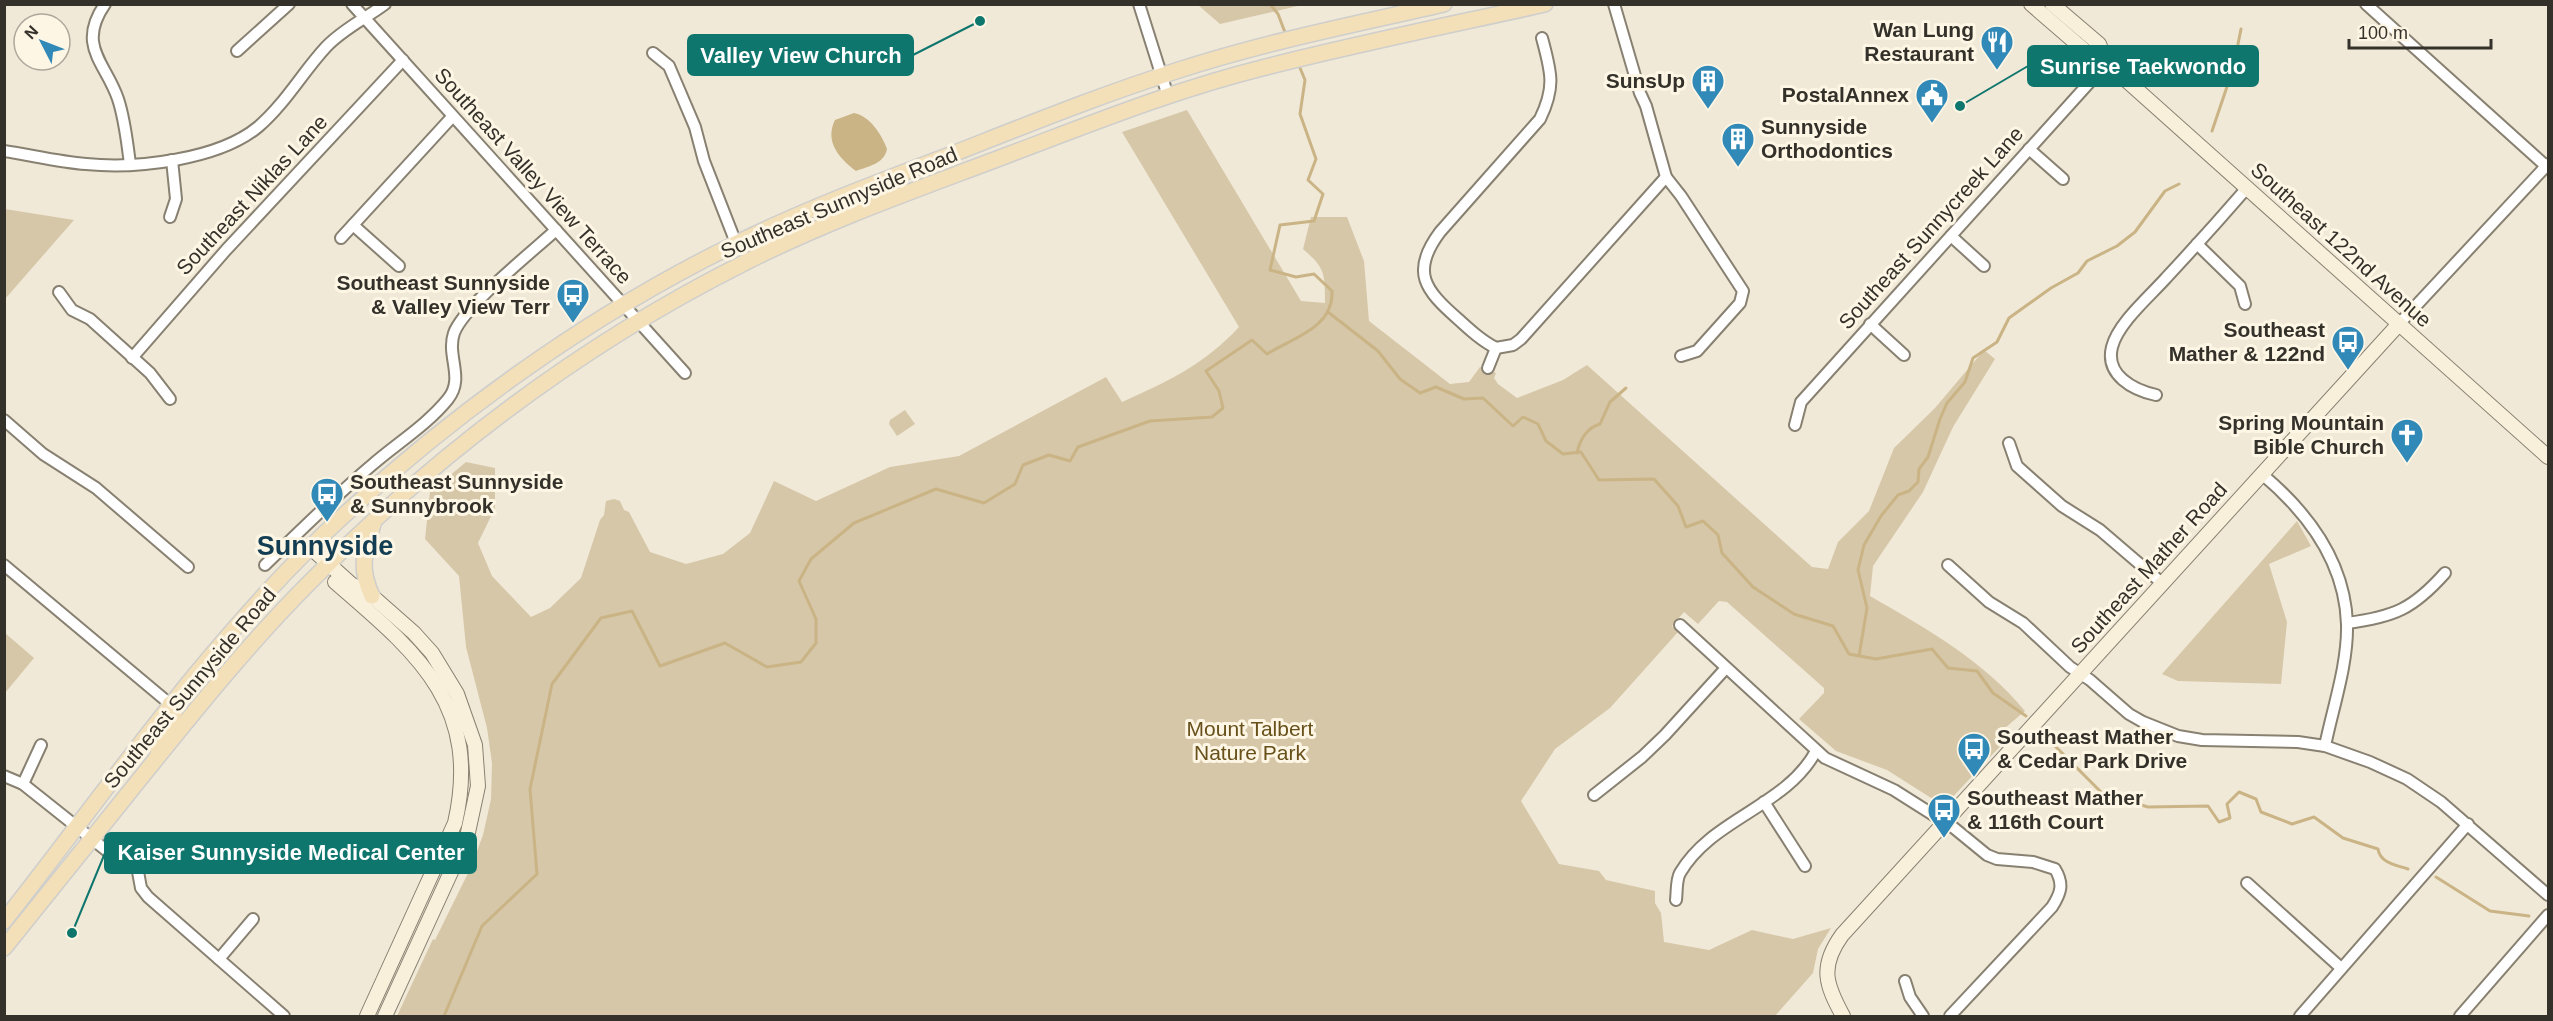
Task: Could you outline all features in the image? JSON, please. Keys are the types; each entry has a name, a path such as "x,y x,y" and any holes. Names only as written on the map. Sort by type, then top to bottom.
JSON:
{"main road":[{"name":"Southeast Sunnyside Road","path":"4,921 170,704 231,633 308,551 381,482 462,416 560,346 624,305 736,243 795,215 1091,100 1161,76 1254,49 1444,4"},
{"name":"Southeast Sunnyside Road","path":"4,948 158,754 257,638 325,567 428,474 515,405 576,361 639,322 703,284 812,232 1115,114 1259,69 1545,4"},
{"name":"Southeast 122nd Avenue","path":"2031,4 2091,56 2107,63 2548,457"},
{"path":"2040,4 2057,19 2067,18"},
{"name":"Southeast 122nd Avenue","path":"2052,4 2098,44 2107,63"},
{"name":"Southeast Mather Road","path":"1843,1017 1827,981 1827,966 1833,949 1842,935 1946,824 2398,325"},
{"path":"372,596 364,577 363,563 374,521"},
{"path":"308,551 411,650 428,671 446,702 457,737 461,770 460,803 447,844 367,1017"},
{"path":"325,567 372,596 414,633 432,653 446,672 463,707 475,745 478,780 474,812 462,851 385,1017"},
{"path":"158,754 160,736 175,715 170,704"}],"street":[{"path":"105,4 94,25 94,43 98,62 117,95 123,115 130,164"},
{"path":"237,51 289,4"},
{"name":"Southeast Valley View Terrace","path":"352,4 685,373"},
{"path":"4,150 85,164 130,164 172,160 209,152 234,142 256,129 278,108 325,48 341,33 385,4"},
{"path":"1139,4 1168,96"},
{"path":"1614,4 1666,177 1743,291 1740,303 1697,351 1681,356"},
{"path":"2366,4 2548,166"},
{"path":"1542,38 1552,77 1548,102 1540,119 1430,245 1424,259 1425,281 1437,301 1485,342 1496,348 1513,345 1521,339 1666,177"},
{"path":"653,53 669,66 695,127 704,161 736,243"},
{"name":"Southeast Niklas Lane","path":"132,358 226,250 402,60"},
{"name":"Southeast Sunnycreek Lane","path":"1795,425 1801,402 2107,63"},
{"path":"341,238 452,117"},
{"path":"2029,149 2063,179"},
{"path":"170,217 176,199 172,160"},
{"name":"Southeast Mather Road","path":"2398,325 2548,166"},
{"path":"2156,395 2138,391 2127,384 2116,372 2112,361 2112,347 2128,320 2246,189"},
{"path":"353,225 399,266"},
{"path":"265,566 369,467 439,409 450,397 456,384 453,335 459,323 488,292 556,230"},
{"path":"1951,236 1984,266"},
{"path":"2197,244 2240,286 2245,304"},
{"path":"59,292 72,310 90,320 150,373 170,399"},
{"path":"1870,324 1904,355"},
{"path":"1488,368 1496,348"},
{"path":"7,427 43,454 96,488 188,567"},
{"path":"2009,443 2018,466 2062,506 2100,530 2163,584"},
{"path":"2263,475 2298,508 2323,543 2339,583 2347,623 2345,650 2325,746"},
{"path":"4,565 170,704"},
{"path":"1948,565 1989,602 2023,623 2070,667 2082,674 2129,714 2178,736 2221,742 2276,740 2325,746 2370,762 2407,779 2440,802 2548,895"},
{"path":"2347,623 2367,620 2411,605 2424,596 2445,573"},
{"path":"1680,625 1816,752 1833,762 1881,782 1946,824 1986,855 2048,865 2055,869 2061,879 2060,893 2052,907 1950,1017"},
{"path":"1594,795 1642,757 1665,735 1726,668"},
{"path":"23,784 41,745"},
{"path":"1676,900 1678,874 1697,851 1719,831 1794,782 1816,752"},
{"path":"4,776 23,784 116,856 136,861 140,882 148,897 284,1017"},
{"path":"1764,802 1805,866"},
{"path":"2300,1017 2468,824"},
{"path":"2247,883 2341,968"},
{"path":"2460,1017 2548,915"},
{"path":"219,959 254,919"},
{"path":"1905,981 1910,997 1923,1017"}],"green space":[{"path":"1198,5 1302,5 1220,24"},
{"name":"Mount Talbert Nature Park","path":"1187,110 1301,301 1325,303 1325,285 1320,267 1303,249 1311,217 1347,217 1364,261 1369,321 1450,384 1469,382 1480,367 1496,373 1494,378 1498,384 1517,398 1563,380 1587,365 1812,567 1828,569 1838,542 1869,511 1894,448 1935,408 1984,350 1995,359 1953,427 1923,492 1873,566 1870,596 1933,633 1973,661 2009,693 2025,711 1998,734 2005,741 1949,801 1939,803 1887,770 1836,751 1799,719 1824,693 1824,688 1727,602 1719,601 1698,624 1684,612 1672,626 1678,632 1610,708 1555,749 1521,801 1559,864 1599,871 1606,880 1655,891 1655,903 1661,913 1664,942 1709,950 1752,930 1793,939 1831,928 1818,949 1813,973 1775,1016 397,1016 433,939 435,940 471,867 483,835 491,799 492,763 487,728 466,647 459,576 425,539 430,492 466,462 495,468 495,508 478,543 492,576 531,617 550,608 581,578 600,520 604,515 606,501 614,499 620,501 624,510 629,512 650,552 686,564 723,554 750,533 774,481 816,501 890,467 959,456 1106,377 1122,402 1154,387 1199,362 1239,327 1122,132"},
{"path":"4,209 74,220 5,299"},
{"path":"905,410 915,424 897,436 889,424 890,420"},
{"path":"2297,521 2311,546 2269,564 2287,622 2281,684 2178,681 2162,674"},
{"path":"5,633 34,658 5,693"}],"shaded area":[{"path":"854,113 865,118 875,127 887,149 879,161 856,171 839,155 831,136 835,120"}],"waterway":[{"path":"1270,4 1278,14 1286,35"},
{"path":"2212,131 2233,69 2241,29"},
{"path":"444,1016 482,926 537,874 530,789 552,684 601,618 632,611 660,666 725,643 767,667 801,662 816,643 816,619 799,581 811,559 854,523 936,489 984,503 1015,484 1023,465 1049,455 1070,461 1078,447 1150,421 1212,417 1223,408 1219,391 1206,371 1252,340 1267,354 1319,323 1331,304 1332,291 1314,274 1296,277 1270,270 1280,225 1314,221 1323,194 1308,180 1316,159 1300,114 1305,80 1298,63"},
{"path":"1859,656 1867,608 1858,570 1864,545 1881,516 1898,495 1909,491 1918,482 1919,469 1928,457 1947,403 1965,382 1973,358 1997,342 2009,318 2051,288 2078,273 2087,261 2117,246 2135,232 2165,191 2179,184"},
{"path":"1328,312 1378,351 1400,379 1420,393 1436,387 1464,399 1483,398 1513,426 1523,417 1538,424 1546,441 1563,454 1581,452 1599,480 1654,479 1678,506 1686,527 1703,521 1718,535 1722,553 1753,587 1794,614 1833,626 1849,654 1876,659 1932,649 1948,668 1977,671 1993,693 2026,716"},
{"path":"1577,453 1585,435 1591,428 1600,424 1610,402 1626,388"},
{"path":"2045,736 2102,793 2148,807 2208,806 2219,822 2230,818 2227,804 2239,792 2256,799 2261,812 2292,824 2314,817 2343,838 2378,849 2379,854 2385,860 2408,869"},
{"path":"2436,877 2490,911 2529,916"}],"place":[{"name":"Valley View Church","path":"980,21"},
{"name":"Wan Lung Restaurant","path":"1997,71"},
{"name":"Sunrise Taekwondo","path":"1960,106"},
{"name":"SunsUp","path":"1708,110"},
{"name":"PostalAnnex","path":"1932,124"},
{"name":"Sunnyside Orthodontics","path":"1738,168"},
{"name":"Southeast Sunnyside & Valley View Terr","path":"573,324"},
{"name":"Southeast Mather & 122nd","path":"2348,371"},
{"name":"Spring Mountain Bible Church","path":"2407,464"},
{"name":"Southeast Sunnyside & Sunnybrook","path":"327,523"},
{"name":"Southeast Mather & Cedar Park Drive","path":"1974,778"},
{"name":"Southeast Mather & 116th Court","path":"1944,839"},
{"name":"Kaiser Sunnyside Medical Center","path":"72,933"}],"district":[{"name":"Sunnyside","path":"325,546"}]}
